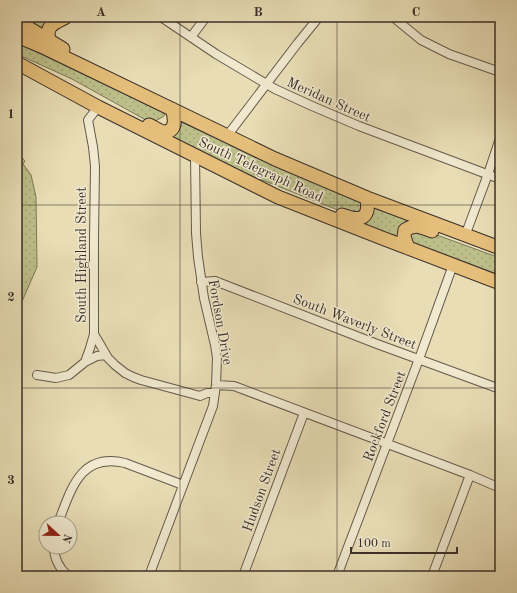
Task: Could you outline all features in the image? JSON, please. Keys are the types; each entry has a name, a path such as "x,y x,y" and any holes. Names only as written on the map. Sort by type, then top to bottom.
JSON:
{"main road":[{"path":"49,40 49,28 54,23 66,17"},
{"path":"17,21 68,52 82,66"},
{"name":"South Telegraph Road","path":"17,36 41,46 275,159 367,198 500,248"},
{"name":"South Telegraph Road","path":"17,63 98,107 278,197 500,282"},
{"path":"37,74 74,84 158,130 165,132 171,129 174,125 175,120 172,109"},
{"path":"232,175 252,179 348,218 357,220 363,217 366,212 368,206 367,198"},
{"path":"408,248 404,237 405,230 410,226 417,226 444,235 465,236"}],"street":[{"name":"Meridan Street","path":"161,17 216,54 266,84 312,106 359,126 500,178"},
{"path":"191,37 206,17"},
{"path":"227,136 319,17"},
{"path":"393,17 421,40 449,54 500,72"},
{"name":"South Highland Street","path":"98,107 88,120 95,166 94,334 106,355 115,365 133,377 200,396 216,389 234,386 470,475 500,488"},
{"path":"465,236 500,138"},
{"name":"Fordson Drive","path":"149,576 213,406 216,389 215,345 204,298 198,258 196,233 195,156"},
{"name":"Rockford Street","path":"337,576 453,265"},
{"name":"South Waverly Street","path":"201,282 215,281 500,389"},
{"path":"85,362 94,334"},
{"path":"37,375 56,378 70,374 85,362 97,356 106,355"},
{"name":"Hudson Street","path":"243,576 304,413"},
{"path":"62,515 73,486 79,476 92,465 104,461 118,461 125,463 183,485"},
{"path":"432,576 470,475"},
{"path":"55,555 59,565 68,576"}],"green space":[{"path":"17,17 53,17 45,31"},
{"path":"17,43 165,113 164,116 153,124 72,79 17,54"},
{"path":"181,122 292,173 358,201 362,205 362,209 358,212 343,212 242,172 171,137"},
{"path":"17,152 25,161 23,164 31,175 36,197 37,267 17,313"},
{"path":"374,208 407,220 400,227 397,237 364,225"},
{"path":"426,231 500,258 500,275 412,242 411,233"}]}
